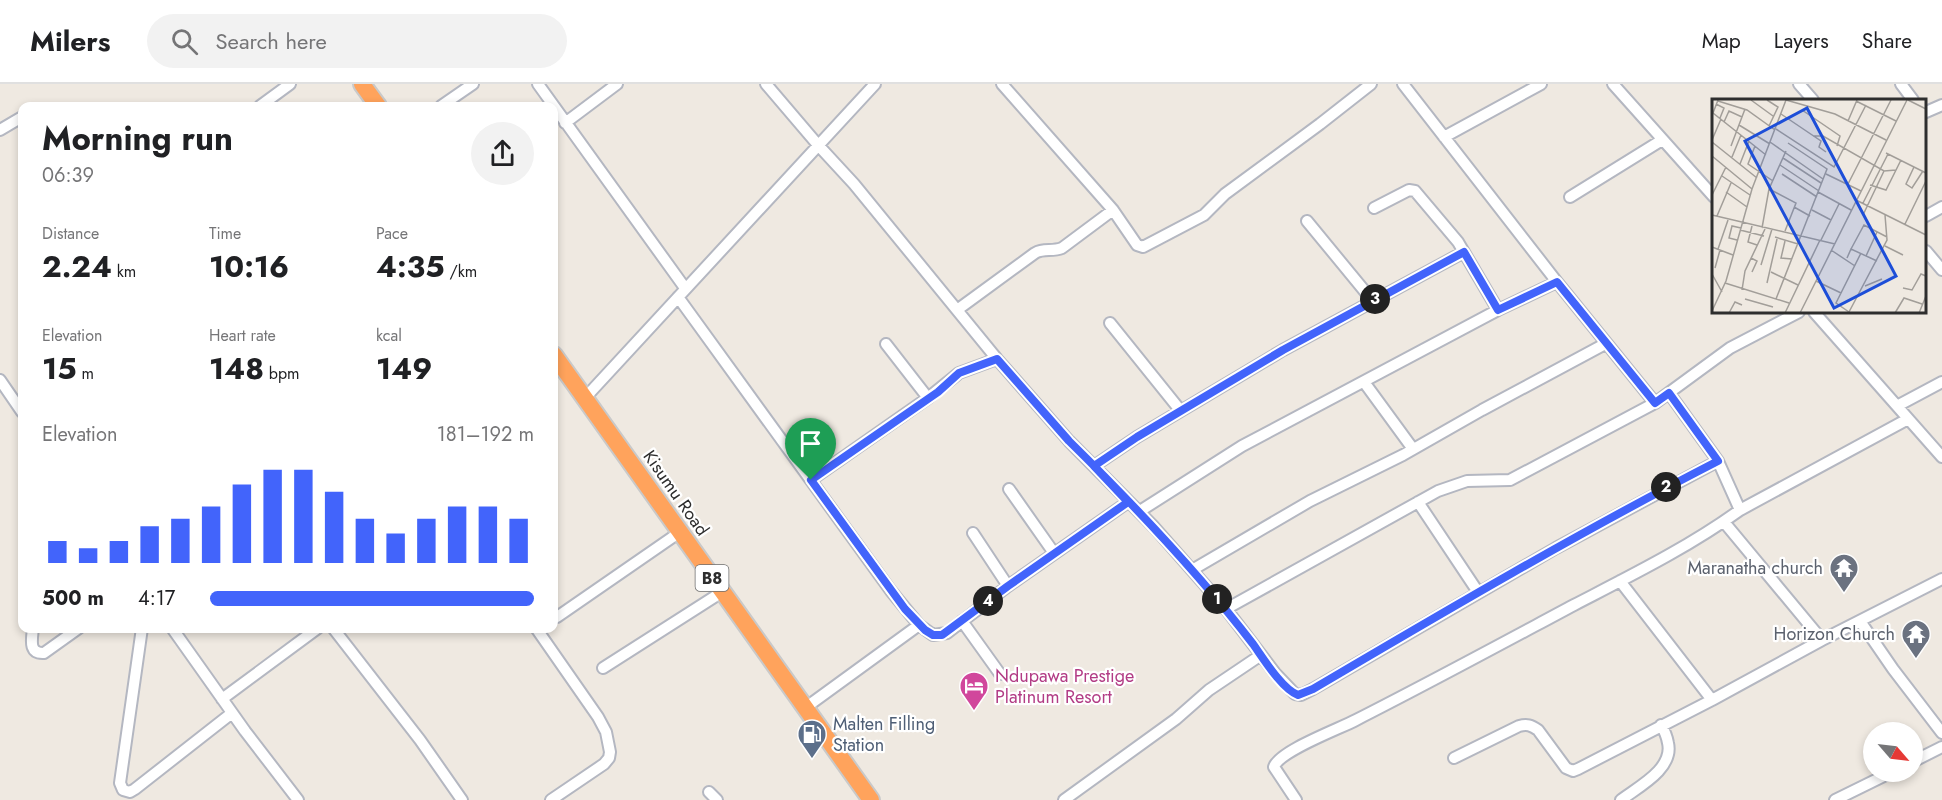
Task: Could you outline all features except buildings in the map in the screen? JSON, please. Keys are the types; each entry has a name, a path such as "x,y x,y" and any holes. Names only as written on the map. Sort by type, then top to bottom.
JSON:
{"highway":[{"path":"362,84 375,102"},
{"name":"Kisumu Road","path":"558,361 871,800"}],"street":[{"path":"265,102 290,84"},
{"path":"447,102 472,84"},
{"path":"538,84 550,102"},
{"path":"565,123 617,84"},
{"path":"766,84 854,184 997,359 1069,441 1128,502 1140,511 1226,609 1291,692 1301,695 1478,592 1653,494 1718,461"},
{"path":"584,399 875,84"},
{"path":"1002,84 1113,210 1137,246 1143,247 1204,215 1225,195 1371,84"},
{"path":"1403,84 1605,344 1655,403"},
{"path":"1444,137 1541,84"},
{"path":"1613,84 1712,195"},
{"path":"1799,84 1812,99"},
{"path":"1901,84 1912,99"},
{"path":"1927,112 1942,105"},
{"path":"558,113 811,480 891,591 919,625 933,635 947,633 1008,586 1128,502"},
{"path":"0,130 18,119"},
{"path":"1570,197 1662,140"},
{"path":"1374,208 1409,190 1415,191 1447,227 1498,310"},
{"path":"1927,215 1942,207"},
{"path":"957,310 1035,253 1044,249 1062,248 1113,210"},
{"path":"1307,220 1372,300"},
{"path":"1094,466 1180,410 1283,350 1464,252"},
{"path":"1927,252 1942,270"},
{"path":"1140,511 1242,446 1498,310 1557,282"},
{"path":"1226,609 1438,491 1467,481 1510,480 1655,403 1730,348 1795,314"},
{"path":"1816,314 1942,457"},
{"path":"1110,323 1180,410"},
{"path":"886,344 928,398"},
{"path":"1192,570 1310,501 1413,449 1605,344"},
{"path":"811,480 928,398 959,373 997,359"},
{"path":"0,380 18,406"},
{"path":"1364,382 1413,449"},
{"path":"1897,406 1942,382"},
{"path":"1669,393 1718,461 1740,510"},
{"path":"1296,800 1276,771 1275,764 1308,741 1328,734 1397,699 1620,581 1724,522 1740,510 1908,419"},
{"path":"1009,489 1054,554"},
{"path":"1418,502 1478,592"},
{"path":"1724,522 1822,639"},
{"path":"558,616 680,532"},
{"path":"973,533 1008,586"},
{"path":"1454,758 1526,724 1538,730 1560,763 1573,771 1661,724 1712,700 1822,639 1942,579"},
{"path":"1620,581 1712,700"},
{"path":"603,668 722,592"},
{"path":"962,621 1000,674"},
{"path":"1860,621 1942,733"},
{"path":"805,708 919,625"},
{"path":"33,633 33,650 39,654 44,653 72,633"},
{"path":"141,633 120,783 123,790 130,792 135,789 232,713"},
{"path":"176,633 298,800"},
{"path":"222,699 311,633"},
{"path":"337,633 420,740 462,800"},
{"path":"539,633 598,717 610,745 609,758 604,764 551,800"},
{"path":"1064,800 1157,733 1209,690 1261,655"},
{"path":"1621,800 1661,769 1666,760 1668,743 1661,724"},
{"path":"1923,756 1942,747"},
{"path":"1835,800 1872,782"}],"place":[{"name":"Maranatha church","path":"1844,594"},
{"name":"Horizon Church","path":"1916,660"},
{"name":"Ndupawa Prestige Platinum Resort","path":"974,712"},
{"name":"Malten Filling Station","path":"812,760"}],"route":[{"path":"811,480 905,609 925,630 933,635 942,635 1128,502 1094,466 1180,410 1283,350 1464,252 1498,310 1557,282 1655,403 1669,393 1718,461 1653,494 1301,695 1291,692 1226,609 1140,511 1128,502 1069,441 997,359 959,373 938,392 811,480"}]}
